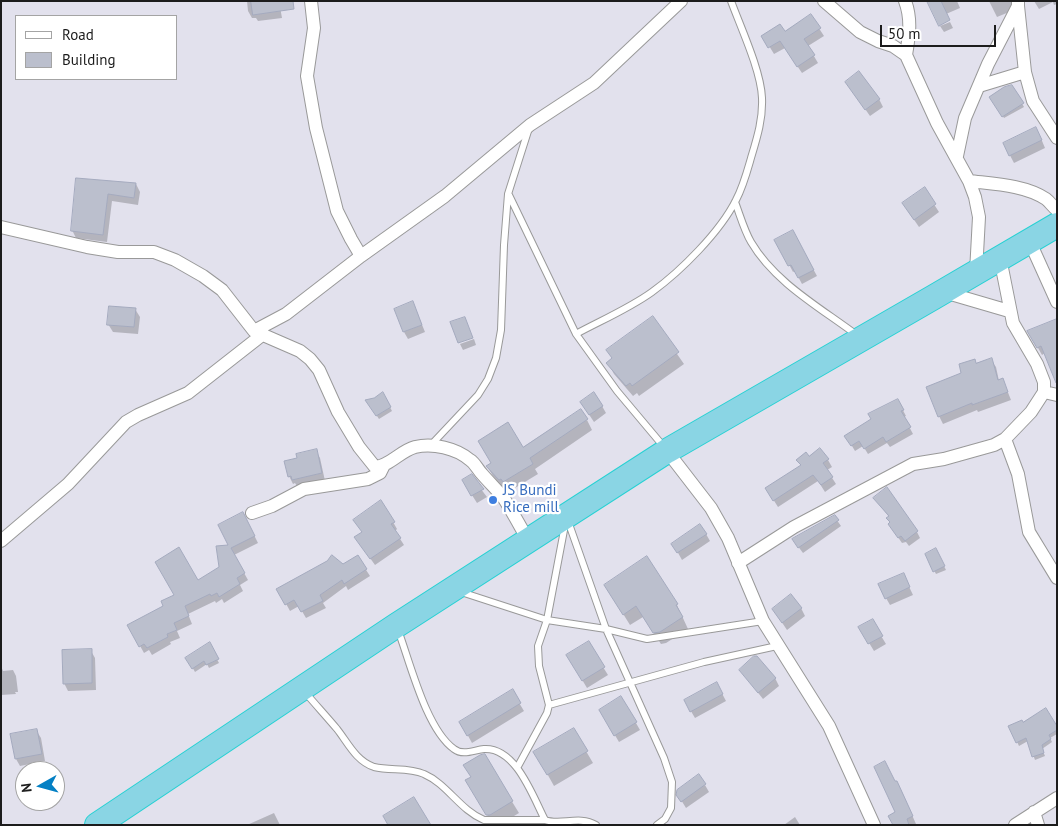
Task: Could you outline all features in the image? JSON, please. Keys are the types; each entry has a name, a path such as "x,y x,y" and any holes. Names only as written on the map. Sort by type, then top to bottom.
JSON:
{"highway":[{"path":"98,824 397,625 667,451 1057,225"}],"street":[{"path":"311,1 314,28 307,76 316,128 338,211 361,256"},
{"path":"1,541 68,484 126,422 188,393 258,333 445,196 530,125 594,83 681,1"},
{"path":"824,1 860,32 893,46 906,55 937,123 969,181 975,197 979,217 976,272"},
{"path":"906,1 910,31 906,55"},
{"path":"956,156 965,118 988,64 1018,4"},
{"path":"1018,4 1025,72 1033,101 1057,138"},
{"path":"979,86 1025,72"},
{"path":"969,181 1009,186 1034,193 1046,200 1057,210"},
{"path":"1,227 87,247 118,252 154,252 175,260 203,276 222,290 258,333 300,351 310,359 319,370 338,412 370,463 375,467 384,465 412,448 430,446 458,452 471,460 504,499 528,540"},
{"path":"1030,240 1057,302"},
{"path":"738,562 802,523 913,464 980,450 1005,439 1051,393 1041,371 1020,338 1009,311 1000,258"},
{"path":"942,292 1009,311"},
{"path":"1005,439 1018,474 1029,532 1057,578"},
{"path":"667,451 710,508 728,538 763,621 828,726 870,823"},
{"path":"252,513 272,506 304,489 368,479 380,474 384,465"},
{"path":"1015,825 1057,798"},
{"path":"1034,812 1038,825"}],"lane":[{"path":"576,334 651,293 681,269 711,236 735,202 755,143 760,122 762,98 759,79 731,1"},
{"path":"430,446 478,395 488,379 496,358 502,314 508,194 530,125"},
{"path":"508,194 576,334 617,391 667,451"},
{"path":"735,202 751,241 770,267 792,287 862,338"},
{"path":"517,768 547,713 549,705 537,656 538,646 547,620 566,516"},
{"path":"566,516 606,629 664,758 672,782 671,808 664,819 657,825"},
{"path":"452,589 547,620 606,629 647,640 763,621"},
{"path":"397,625 422,697 432,722 442,738 458,752 493,750 510,760 517,768 545,820"},
{"path":"549,705 736,654 777,646"},
{"path":"302,688 354,753 363,761 373,766 422,773 438,782 462,806 477,817 484,820 545,820 553,823 585,821 596,825"}],"building":[{"path":"251,1 293,1 294,9 253,15"},
{"path":"927,1 941,1 950,20 939,26"},
{"path":"811,14 821,28 804,39 815,55 797,67 780,41 768,48 761,36 780,24 785,31"},
{"path":"859,71 880,99 865,110 845,82"},
{"path":"1012,85 1024,103 1002,117 989,97 1004,87"},
{"path":"1036,127 1042,140 1009,156 1003,143"},
{"path":"76,178 136,183 134,198 108,194 103,235 71,231"},
{"path":"925,187 936,204 914,220 902,203"},
{"path":"793,230 814,270 798,278 791,265 788,266 774,240"},
{"path":"413,301 422,325 403,332 394,309"},
{"path":"109,306 136,308 134,327 107,325"},
{"path":"653,316 679,352 632,386 630,383 626,386 606,363 612,358 606,350"},
{"path":"465,317 473,338 458,343 450,322"},
{"path":"1057,319 1056,383 1041,346 1037,348 1027,331"},
{"path":"992,358 998,380 1003,378 1008,392 972,405 972,403 938,417 926,387 961,373 959,364 975,359 976,363"},
{"path":"383,392 391,407 376,416 365,400 374,398"},
{"path":"594,392 603,406 589,415 580,402"},
{"path":"898,399 904,410 901,411 911,427 886,442 883,437 864,449 859,441 851,446 844,436 871,419 868,414"},
{"path":"581,409 588,419 530,458 533,464 503,482 486,466 491,463 478,441 508,422 523,447"},
{"path":"820,448 829,459 823,463 833,477 821,485 813,475 773,501 765,488 801,465 796,460 806,452 809,456"},
{"path":"317,449 322,473 292,480 291,476 288,477 284,461 297,458 296,454"},
{"path":"472,474 484,489 471,496 462,480"},
{"path":"887,487 918,531 905,541 901,536 898,538 888,524 890,522 886,518 889,516 873,498"},
{"path":"381,500 395,522 391,524 401,538 370,559 354,537 362,532 353,520"},
{"path":"243,512 255,536 231,548 245,573 237,578 240,584 219,597 217,593 211,596 210,594 185,606 189,616 174,623 177,630 167,634 168,637 147,648 144,644 139,647 127,625 163,606 161,601 174,595 155,562 179,547 198,580 219,567 216,546 228,545 218,525"},
{"path":"835,515 839,520 798,548 792,539"},
{"path":"700,524 707,534 677,553 671,544"},
{"path":"936,548 945,566 933,572 925,554"},
{"path":"332,555 343,564 358,555 367,569 344,584 342,580 320,595 323,601 301,612 294,600 285,605 276,589 327,561"},
{"path":"647,556 678,604 676,605 683,617 660,632 653,633 636,606 623,615 604,585"},
{"path":"904,573 910,587 885,599 878,584"},
{"path":"791,594 802,608 782,623 772,609"},
{"path":"873,619 883,636 868,644 858,627"},
{"path":"589,641 605,667 582,681 566,655"},
{"path":"210,642 219,659 206,665 204,661 192,669 185,658"},
{"path":"92,649 92,683 63,684 62,650"},
{"path":"754,656 757,656 776,678 758,693 739,670"},
{"path":"717,682 723,694 690,712 684,700"},
{"path":"513,689 521,703 467,736 459,722"},
{"path":"621,696 637,722 614,736 599,710"},
{"path":"1046,708 1057,726 1057,730 1049,735 1051,739 1042,745 1044,753 1032,757 1026,738 1016,743 1008,726 1022,720 1023,722"},
{"path":"574,728 588,751 547,775 533,752"},
{"path":"37,729 42,754 15,759 10,734"},
{"path":"485,754 513,801 490,815 486,815 465,780 471,777 463,765"},
{"path":"885,761 895,781 897,781 913,816 907,819 909,825 893,825 888,816 895,812 874,767"},
{"path":"699,774 706,784 681,802 676,795 677,790"},
{"path":"414,797 431,825 388,825 383,816"}],"place":[{"name":"JS Bundi Rice mill","path":"493,500"}]}
